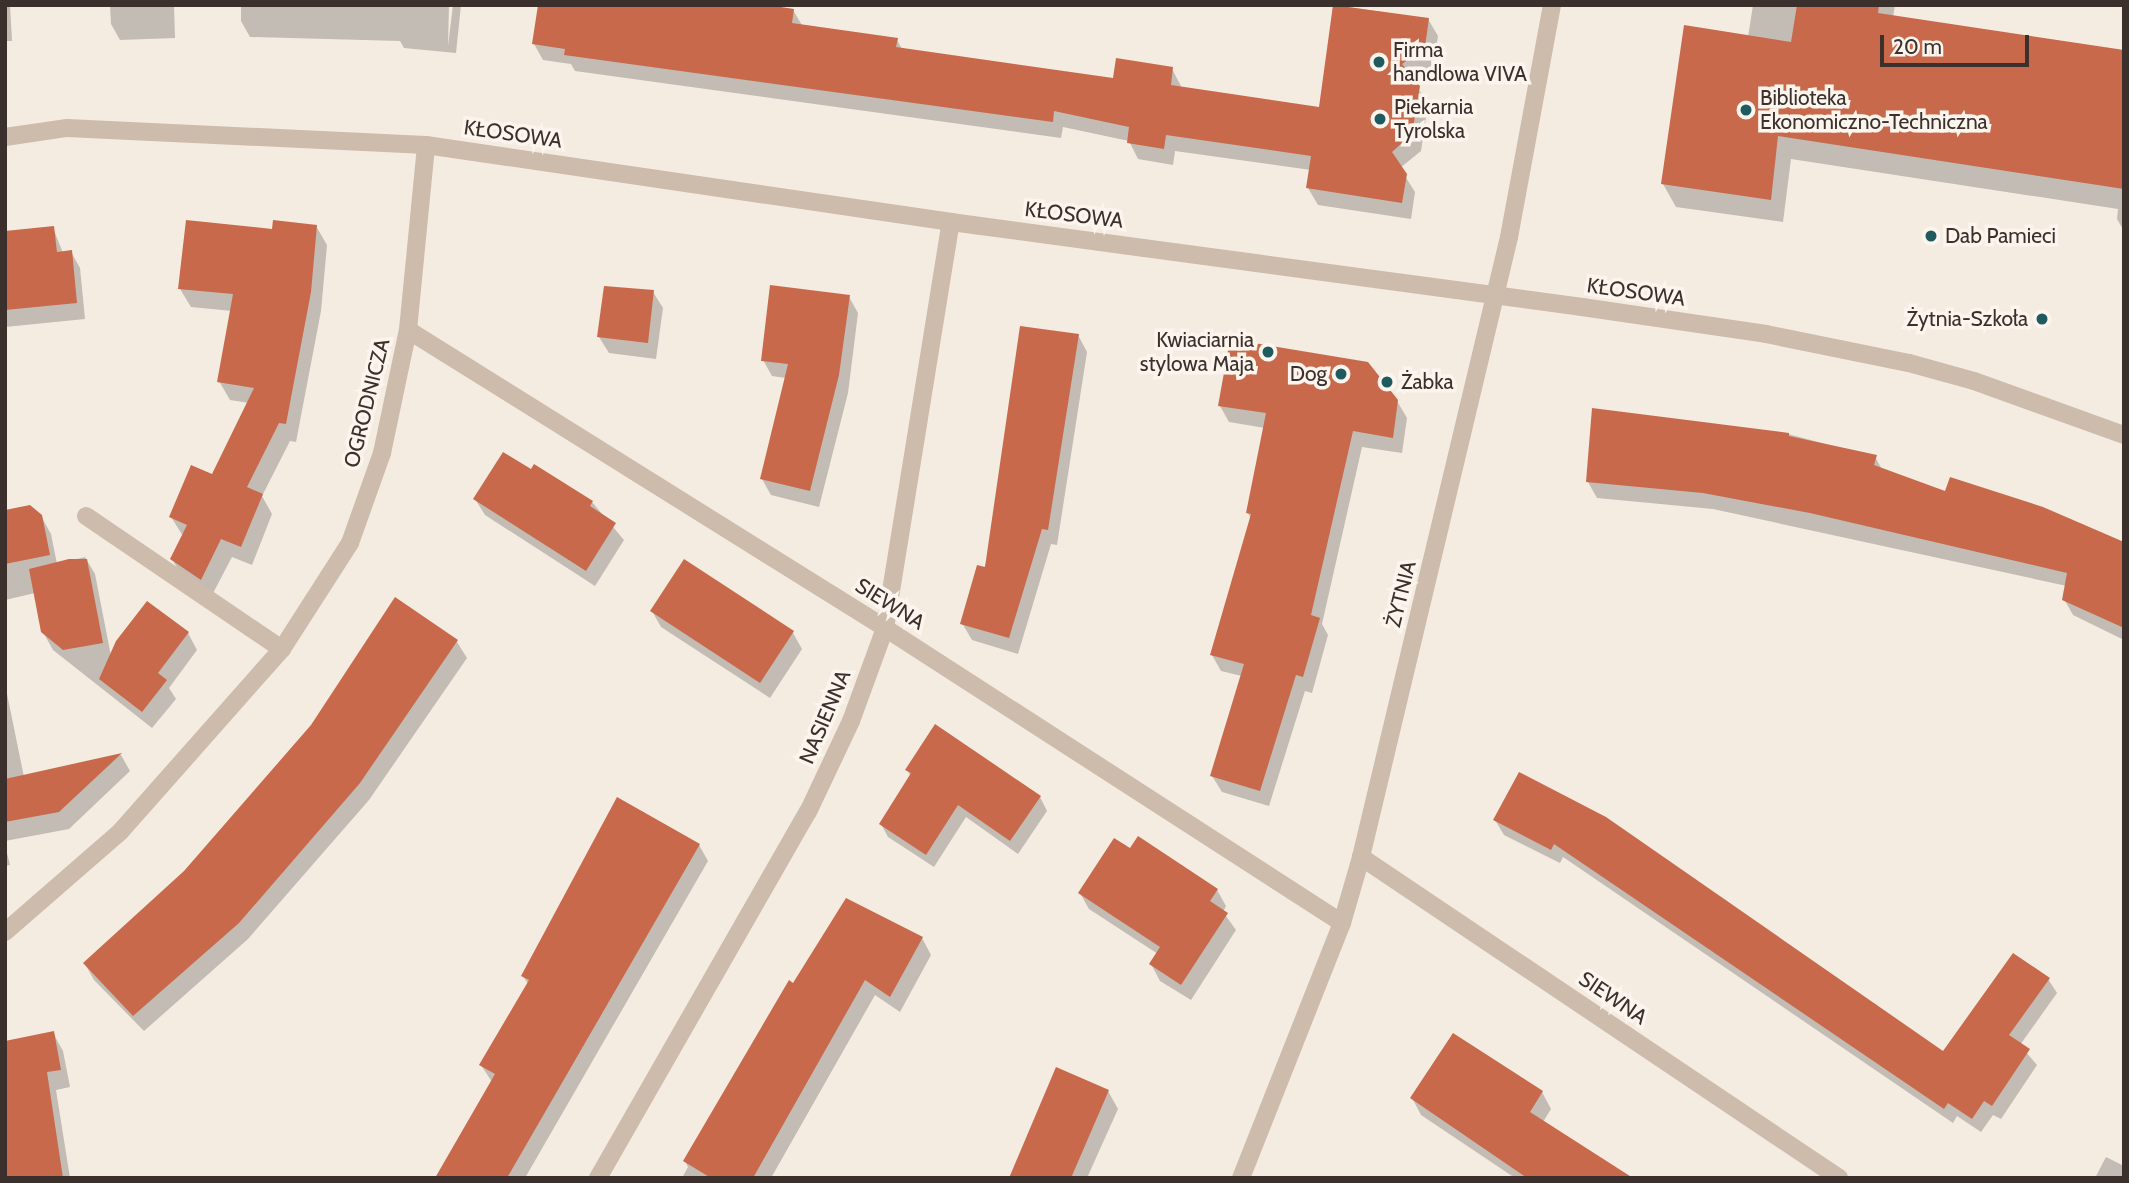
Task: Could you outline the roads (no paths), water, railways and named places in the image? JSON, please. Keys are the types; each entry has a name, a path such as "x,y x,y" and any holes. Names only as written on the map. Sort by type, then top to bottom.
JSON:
{"street":[{"name":"ŻYTNIA","path":"1241,1178 1342,923 1361,857 1494,297 1552,5"},
{"name":"KŁOSOWA","path":"5,137 67,128 426,145 951,222 1766,334 1909,363 1986,385 2124,435"},
{"name":"OGRODNICZA","path":"5,932 120,832 282,649 350,543 382,453 408,330 426,145"},
{"name":"NASIENNA","path":"598,1178 808,812 851,721 885,628 951,222"},
{"name":"SIEWNA","path":"408,330 885,628 1342,923"},
{"path":"86,516 282,649"},
{"name":"SIEWNA","path":"1361,857 1839,1178"}],"place":[{"name":"Firma handlowa VIVA","path":"1379,62"},
{"name":"Biblioteka Ekonomiczno-Techniczna","path":"1746,110"},
{"name":"Piekarnia Tyrolska","path":"1380,119"},
{"name":"Dab Pamieci","path":"1931,236"},
{"name":"Żytnia-Szkoła","path":"2042,319"},
{"name":"Kwiaciarnia stylowa Maja","path":"1268,352"},
{"name":"Dog","path":"1341,374"},
{"name":"Żabka","path":"1387,382"}]}
